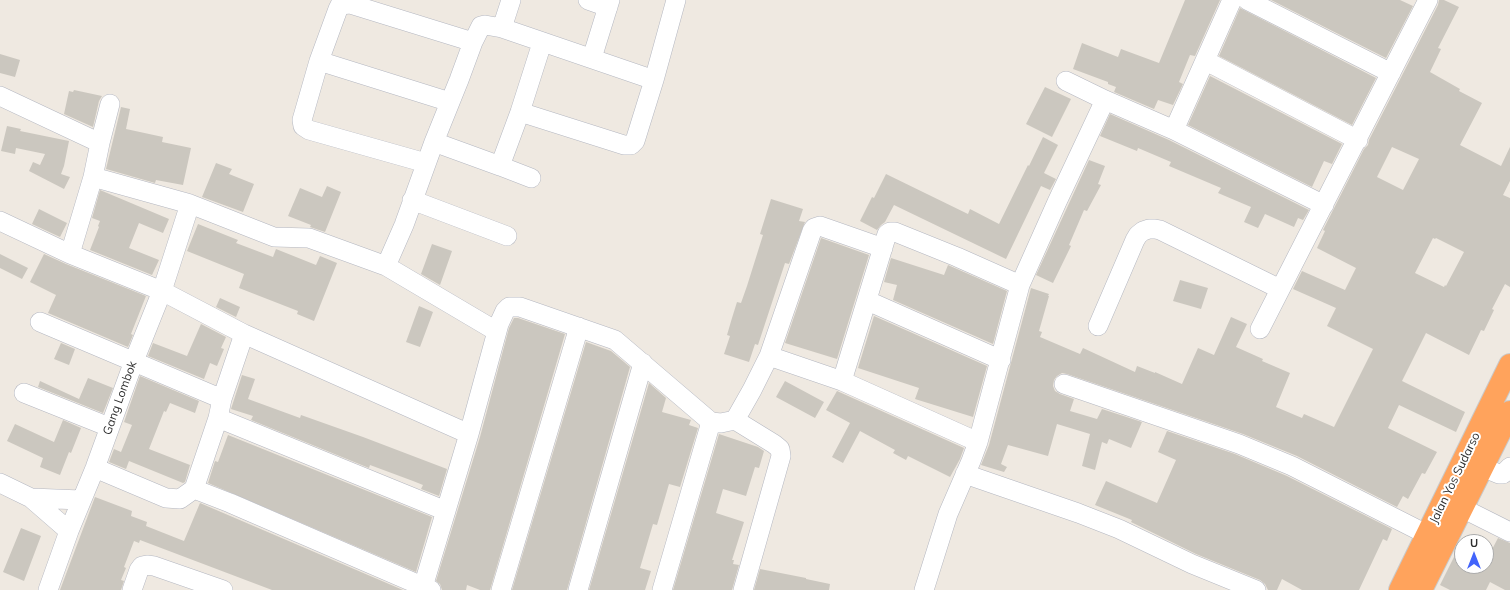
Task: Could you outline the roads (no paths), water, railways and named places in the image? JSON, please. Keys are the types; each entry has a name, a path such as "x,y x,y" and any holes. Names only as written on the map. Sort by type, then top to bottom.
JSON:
{"highway":[{"name":"Jalan Yos Sudarso","path":"1421,590 1482,467 1498,421 1510,365"},
{"name":"Jalan Yos Sudarso","path":"1400,590 1428,535 1498,421"}],"street":[{"path":"502,28 511,0"},
{"path":"588,0 609,3 592,58"},
{"path":"520,112 624,145 631,145 635,141 654,80 676,0"},
{"path":"1174,130 1232,0"},
{"path":"1247,0 1391,73"},
{"path":"1260,329 1358,140 1428,0"},
{"path":"426,163 308,130 303,126 302,120 319,61 338,9 340,5 350,4 473,42"},
{"path":"386,266 473,42 483,25 502,28 542,43 592,58 654,80"},
{"path":"500,166 520,112 542,43"},
{"path":"319,61 450,102"},
{"path":"1206,61 1358,140"},
{"path":"1066,81 1174,130 1324,205"},
{"path":"0,96 100,144"},
{"path":"924,590 948,514 978,442 1020,285 1105,100"},
{"path":"70,254 93,177 110,104"},
{"path":"434,142 531,178"},
{"path":"93,177 190,204 274,238 309,238 386,266 496,331"},
{"name":"Gang Lombok","path":"48,590 69,531 95,468 134,361 162,291 190,204"},
{"path":"408,212 507,236"},
{"path":"0,221 70,254 162,291 244,334 469,434"},
{"path":"735,420 769,356 810,234 814,228 820,226 883,248"},
{"path":"1098,326 1138,235 1143,231 1155,229 1160,230 1280,289"},
{"path":"842,381 868,301 887,234 890,232 894,232 1020,285"},
{"path":"868,301 1001,360"},
{"path":"194,489 427,588 446,511 469,434 496,331 505,311 509,307 515,306 615,340 711,422 721,423 735,420 780,449 781,456 743,590"},
{"path":"40,322 222,399"},
{"path":"501,590 579,327"},
{"path":"95,468 166,498 180,499 194,489 244,334"},
{"path":"769,356 842,381 978,442"},
{"path":"578,590 643,363"},
{"path":"1064,384 1239,444 1292,466 1428,535"},
{"path":"24,393 109,428"},
{"path":"218,418 446,511"},
{"path":"662,590 711,422"},
{"path":"1482,467 1499,474 1503,474 1510,467"},
{"path":"965,474 1078,513 1119,529 1192,564 1256,590"},
{"path":"0,483 31,498 69,531"},
{"path":"31,498 81,500"},
{"path":"1462,506 1468,511 1510,532"},
{"path":"132,590 139,570 142,566 147,565 154,566 215,589"}]}
